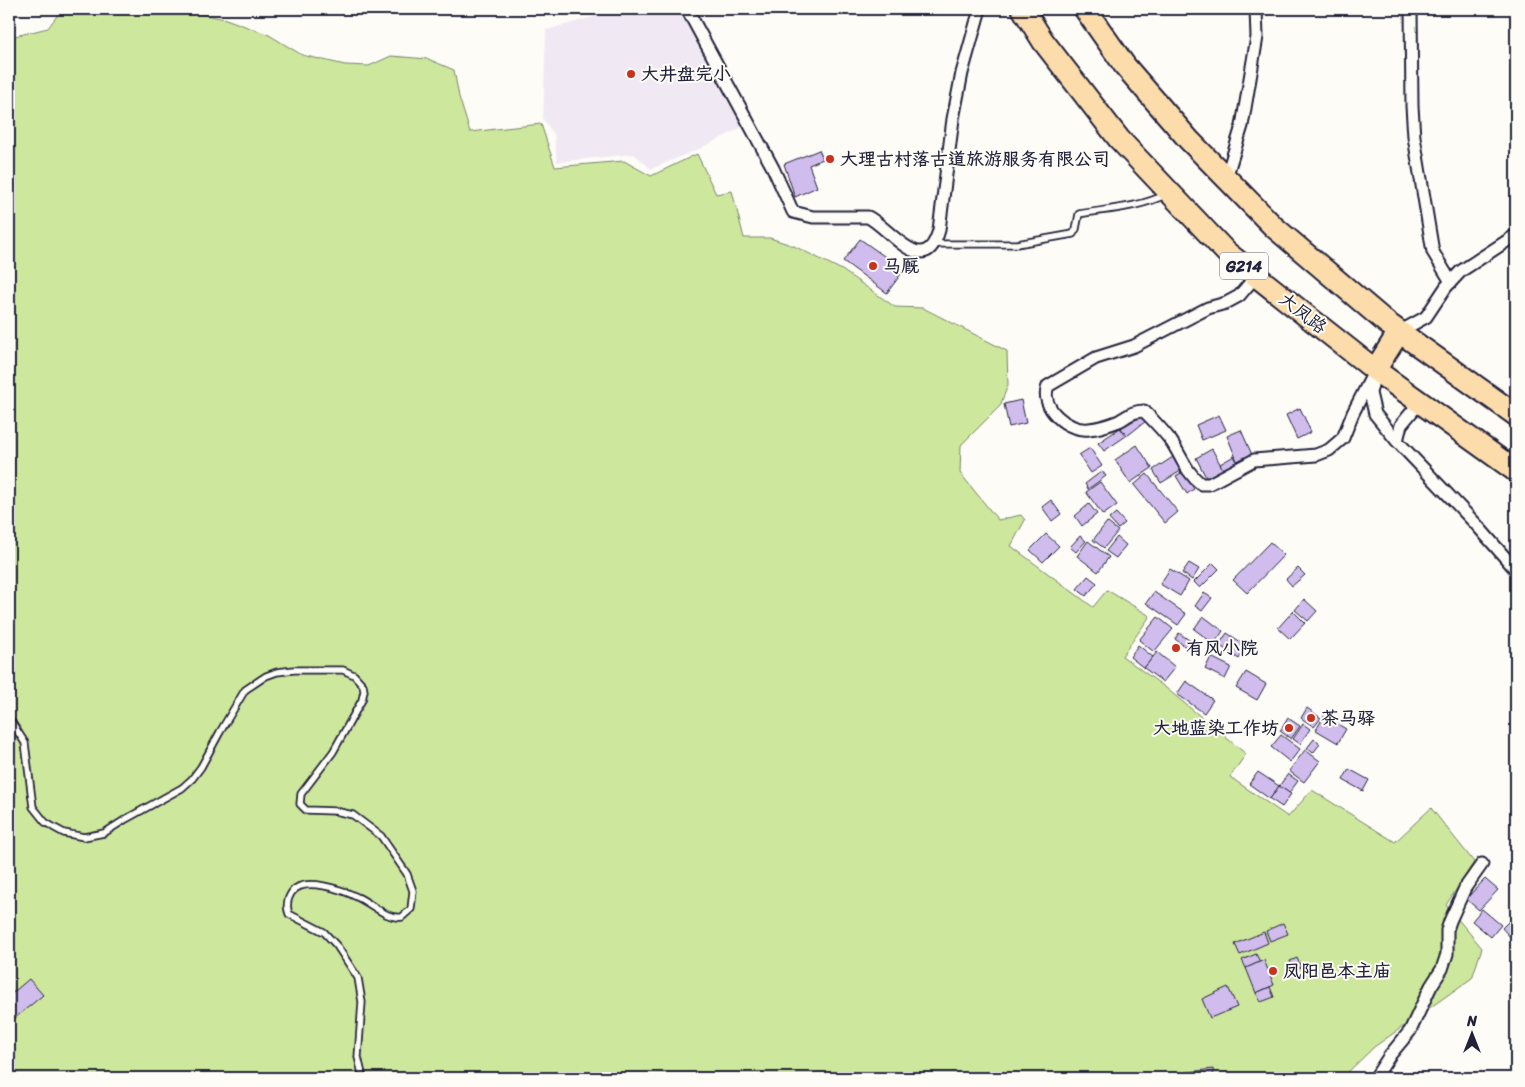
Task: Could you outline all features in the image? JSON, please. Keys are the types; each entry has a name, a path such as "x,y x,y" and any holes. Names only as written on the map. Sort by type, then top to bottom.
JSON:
{"highway":[{"name":"大凤路","path":"1023,9 1043,41 1119,139 1226,252 1375,370 1516,471"},
{"name":"G214","path":"1085,9 1125,66 1189,140 1274,227 1399,332 1516,415"},
{"path":"1375,370 1399,332"}],"street":[{"path":"687,9 773,168 793,212 813,217 868,217 876,221 907,248 920,252 929,249 934,244 939,230 955,110 962,73 980,9"},
{"path":"1226,178 1242,126 1257,37 1256,9"},
{"path":"1411,9 1414,137 1433,252 1451,282"},
{"path":"1399,332 1426,317 1461,271 1516,235"},
{"path":"1256,276 1239,296 1208,308 1134,346 1096,358 1048,386 1047,398 1055,415 1070,426 1087,430 1106,426 1135,411 1144,411 1156,422 1172,443 1182,463 1194,479 1201,484 1209,484 1254,460 1316,455 1329,450 1343,438 1353,413 1375,370"},
{"path":"1375,370 1370,393 1375,414 1516,570"},
{"path":"1398,441 1401,426 1420,402"},
{"path":"1374,1078 1410,1031 1431,986 1442,970 1447,954 1447,930 1450,921 1465,888 1482,864"}],"lane":[{"path":"934,244 1017,244 1073,234 1079,214 1133,206 1170,193"},
{"path":"9,718 25,743 28,754 33,807 45,822 53,827 84,837 104,833 182,788 201,767 245,690 266,676 277,672 294,670 343,670 363,684 362,700 333,752 301,794 300,804 306,810 335,811 353,815 381,836 407,874 412,891 411,909 402,917 392,916 357,897 318,885 297,887 287,903 289,914 324,932 337,946 358,978 362,1002 358,1056 362,1078"}],"shaded area":[{"name":"大井盘完小","path":"622,9 682,9 745,126 701,148 651,169 634,154 557,162 554,134 543,119 546,30"}],"green space":[{"path":"62,9 101,9 141,13 185,11 226,19 269,35 302,55 345,65 369,66 391,56 428,59 454,70 459,97 470,132 541,124 555,167 624,161 651,176 697,154 716,194 732,191 744,238 770,238 794,246 842,270 895,307 923,308 1007,351 1008,385 1000,406 961,445 960,473 998,520 1021,515 1025,520 1011,546 1093,607 1107,590 1150,616 1122,656 1166,688 1246,754 1230,777 1288,817 1312,790 1395,842 1431,808 1474,862 1446,905 1482,948 1472,978 1374,1047 1342,1078 9,1078 9,35 11,37 48,28"}],"building":[{"path":"819,150 823,159 809,165 817,187 795,197 784,164"},
{"name":"马厩","path":"860,239 904,270 887,293 843,261"},
{"path":"1021,400 1026,423 1009,427 1004,404"},
{"path":"1300,408 1311,432 1297,439 1286,415"},
{"path":"1140,414 1146,421 1127,436 1121,428"},
{"path":"1219,415 1226,430 1202,440 1196,425"},
{"path":"1120,428 1126,436 1104,451 1098,443"},
{"path":"1241,430 1253,457 1238,463 1227,436"},
{"path":"1137,445 1152,468 1130,483 1115,460"},
{"path":"1090,448 1102,466 1091,473 1079,455"},
{"path":"1212,449 1225,473 1208,481 1196,458"},
{"path":"1176,455 1184,469 1161,483 1153,470"},
{"path":"1234,456 1239,466 1225,473 1220,464"},
{"path":"1102,471 1106,476 1088,489 1085,484"},
{"path":"1183,472 1194,489 1187,494 1176,476"},
{"path":"1147,474 1178,512 1165,523 1134,485"},
{"path":"1100,482 1117,505 1103,515 1086,492"},
{"path":"1051,500 1061,514 1052,521 1042,507"},
{"path":"1089,504 1097,514 1082,526 1075,516"},
{"path":"1116,513 1125,523 1118,529 1109,519"},
{"path":"1107,522 1118,531 1104,548 1093,540"},
{"path":"1046,534 1059,546 1043,562 1030,550"},
{"path":"1080,536 1086,541 1076,552 1070,547"},
{"path":"1117,537 1126,545 1116,558 1106,551"},
{"path":"1088,541 1109,557 1098,572 1077,556"},
{"path":"1270,542 1284,555 1247,593 1233,580"},
{"path":"1189,563 1199,569 1192,580 1182,573"},
{"path":"1213,563 1219,569 1200,588 1194,582"},
{"path":"1298,568 1305,575 1292,586 1286,579"},
{"path":"1170,569 1189,581 1180,596 1160,584"},
{"path":"1088,576 1097,583 1086,596 1077,589"},
{"path":"1154,592 1186,614 1178,625 1146,603"},
{"path":"1204,593 1212,598 1202,611 1195,606"},
{"path":"1304,599 1317,611 1308,621 1295,610"},
{"path":"1293,611 1305,623 1290,639 1278,628"},
{"path":"1203,616 1223,631 1214,644 1194,629"},
{"path":"1158,617 1173,629 1154,652 1139,640"},
{"path":"1179,633 1192,642 1187,648 1175,639"},
{"path":"1227,633 1247,646 1239,659 1219,645"},
{"path":"1138,645 1153,657 1144,668 1130,657"},
{"path":"1157,652 1175,667 1163,682 1144,668"},
{"path":"1211,657 1231,667 1225,679 1205,669"},
{"path":"1246,672 1266,684 1257,700 1236,688"},
{"path":"1186,681 1213,700 1204,713 1177,694"},
{"name":"茶马驿","path":"1307,708 1321,718 1314,727 1301,718"},
{"path":"1324,716 1346,729 1338,743 1316,730"},
{"path":"1288,718 1300,726 1291,739 1280,731"},
{"path":"1303,724 1310,729 1300,744 1293,739"},
{"path":"1281,735 1300,749 1290,762 1271,747"},
{"path":"1314,739 1320,744 1313,753 1307,748"},
{"path":"1305,750 1320,761 1304,782 1289,771"},
{"path":"1349,769 1369,780 1363,791 1343,780"},
{"path":"1258,772 1279,786 1270,799 1249,784"},
{"path":"1288,774 1298,781 1289,793 1279,786"},
{"path":"1279,786 1291,794 1282,807 1270,799"},
{"path":"1485,879 1498,890 1479,910 1466,899"},
{"path":"1482,909 1501,925 1491,937 1472,921"},
{"path":"1516,914 1516,933 1511,938 1502,928"},
{"path":"1283,923 1288,934 1270,941 1266,931"},
{"path":"1264,932 1268,943 1240,955 1235,944"},
{"path":"1256,954 1260,962 1246,968 1242,960"},
{"path":"1297,958 1301,967 1294,970 1290,961"},
{"path":"1264,960 1274,985 1256,993 1246,968"},
{"path":"29,979 43,995 9,1023 9,996"},
{"path":"1228,987 1237,1007 1210,1018 1202,999"},
{"path":"1270,987 1274,997 1261,1002 1256,993"},
{"path":"1213,1069 1214,1078 1182,1078 1181,1073"}],"place":[{"name":"大井盘完小","path":"631,74"},
{"name":"大理古村落古道旅游服务有限公司","path":"830,159"},
{"name":"马厩","path":"873,266"},
{"name":"有风小院","path":"1176,648"},
{"name":"茶马驿","path":"1311,718"},
{"name":"大地蓝染工作坊","path":"1289,728"},
{"name":"凤阳邑本主庙","path":"1273,971"}]}
